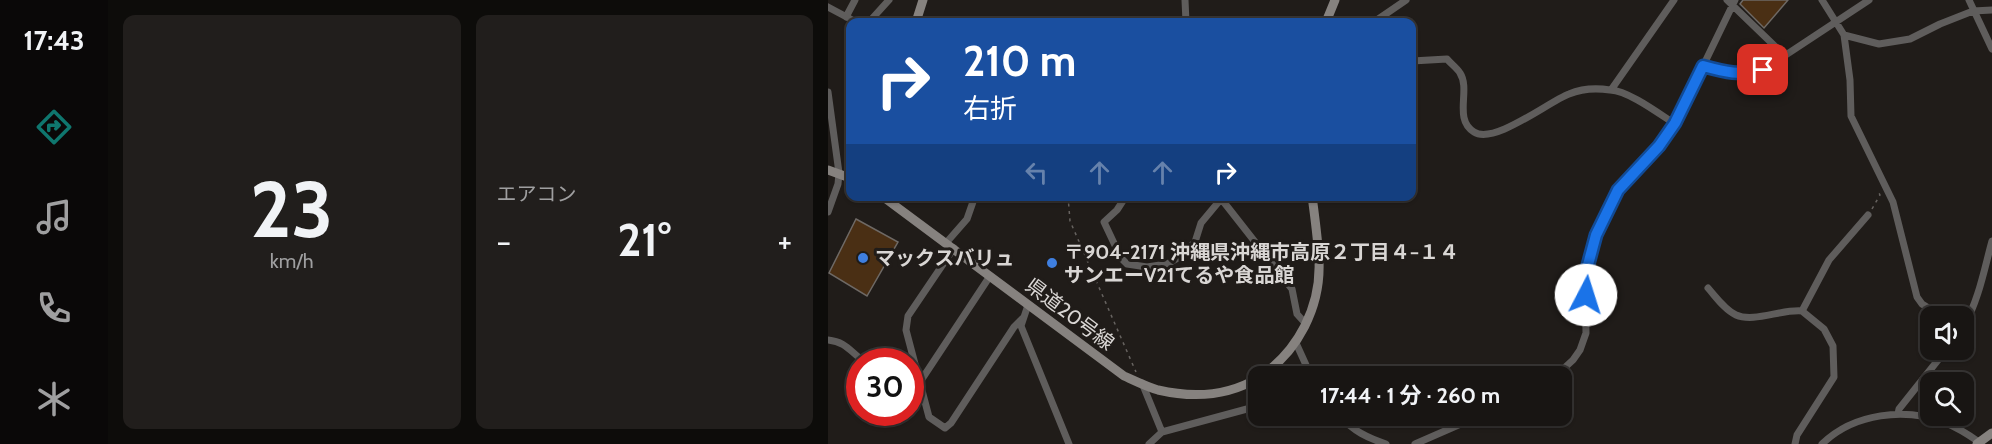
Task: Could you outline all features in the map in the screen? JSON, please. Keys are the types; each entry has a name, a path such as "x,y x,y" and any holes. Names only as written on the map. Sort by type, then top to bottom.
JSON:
{"main road":[{"path":"1328,18 1335,0"},
{"path":"917,18 920,2"},
{"path":"828,170 846,177"},
{"name":"県道20号線","path":"889,201 1124,376 1157,390 1209,394 1236,388 1248,382"},
{"name":"県道20号線","path":"1275,366 1296,343 1314,302 1319,263 1313,201"},
{"path":"1978,443 1992,433"}],"street":[{"path":"828,7 846,17 855,0"},
{"path":"873,18 889,0"},
{"path":"1185,0 1186,18"},
{"path":"1380,18 1406,0"},
{"path":"1611,90 1674,0"},
{"path":"1822,0 1844,35 1850,80 1851,116 1893,202 1917,297 1925,306"},
{"path":"1703,66 1730,73 1748,74 1763,70 1869,0"},
{"path":"1969,0 1992,49"},
{"path":"1566,366 1580,350 1586,333 1585,276 1596,235 1618,190 1659,146 1675,123 1731,1 1784,55"},
{"path":"1844,35 1879,44 1910,39 1973,11 1992,10"},
{"path":"1416,61 1447,60 1461,73 1464,89 1462,110 1467,127 1476,134 1491,134 1581,90 1611,90 1623,93 1675,123"},
{"path":"828,92 839,174 838,184 828,212"},
{"path":"910,348 906,330 908,316 967,219 973,201"},
{"path":"1123,201 1104,222 1121,258 1127,264 1147,267 1167,264 1180,257 1195,242 1202,223 1218,201"},
{"path":"1222,201 1292,289 1297,314 1306,324"},
{"path":"1802,311 1829,260 1868,215"},
{"path":"1974,306 1989,267 1992,241"},
{"path":"924,367 990,276"},
{"path":"1708,288 1736,315 1755,318 1775,312 1802,311 1824,329 1833,346 1833,377 1797,435 1795,444"},
{"path":"1028,305 1021,326 1069,444"},
{"path":"924,402 929,417 945,428 951,423 1014,327 1023,318"},
{"path":"828,340 846,344 849,348"},
{"path":"1296,343 1306,366"},
{"path":"1898,414 1899,409 1938,360"},
{"path":"1142,383 1162,432"},
{"path":"1149,444 1162,432 1248,409"},
{"path":"1822,444 1856,421 1898,414 1945,423 1978,443"},
{"path":"1349,426 1369,438 1386,444"},
{"path":"1419,443 1457,426"}],"path":[{"path":"1868,215 1885,186"},
{"path":"1068,201 1070,221 1142,383"}],"building":[{"path":"1743,0 1788,0 1764,28 1740,4"},
{"name":"マックスバリュ","path":"856,219 898,242 867,296 829,273"}],"place":[{"name":"マックスバリュ","path":"863,258"},
{"name":"〒904-2171 沖縄県沖縄市高原２丁目４−１４ サンエーV21てるや食品館","path":"1052,263"}],"route":[{"path":"1586,295 1585,276 1596,235 1618,190 1659,146 1675,123 1703,66 1730,73 1748,74 1763,70"}]}
